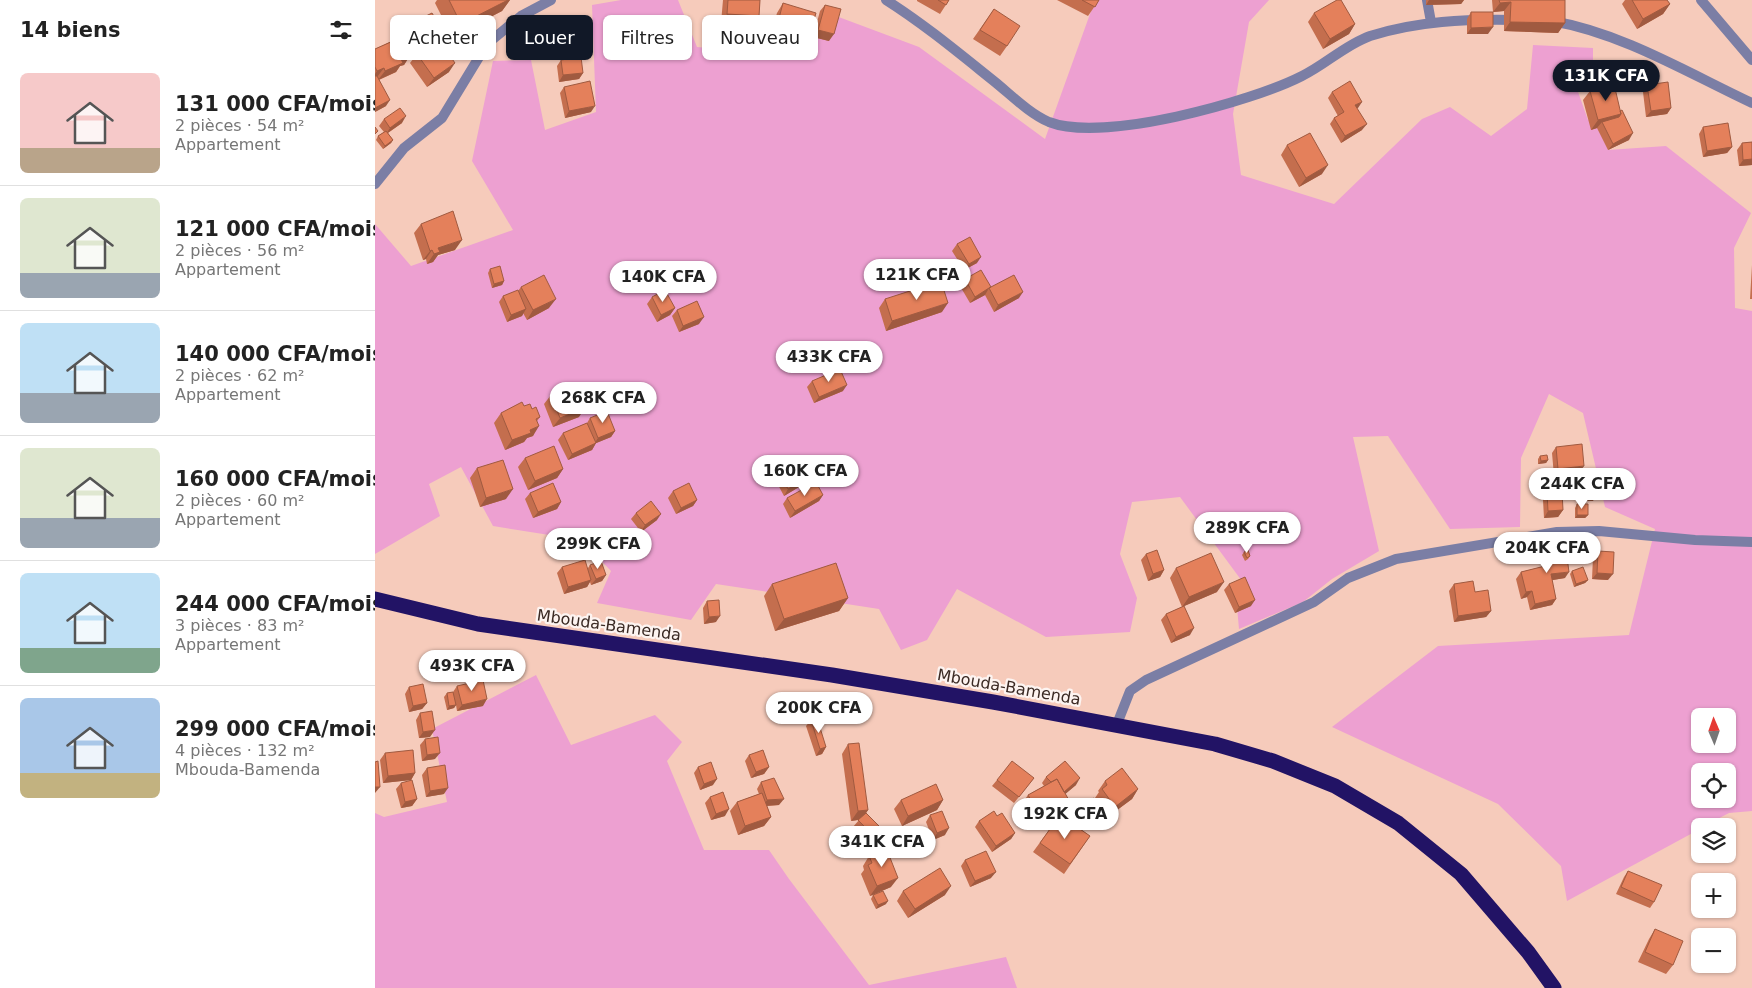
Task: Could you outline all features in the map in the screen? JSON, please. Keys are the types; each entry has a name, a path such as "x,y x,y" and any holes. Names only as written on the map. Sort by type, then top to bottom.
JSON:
{"highway":[{"name":"Mbouda-Bamenda","path":"375,598 478,624 831,675 1117,724 1215,744 1273,760 1335,786 1398,823 1461,874 1528,952 1554,988"}],"street":[{"path":"375,184 404,148 442,118 487,44 521,16 551,0"},
{"path":"886,0 1049,122 1085,128 1144,122 1231,104 1268,92 1304,76 1337,53 1370,37 1431,22 1467,19 1523,20"},
{"path":"1427,0 1431,22"},
{"path":"1701,0 1752,60"},
{"path":"1540,20 1580,25 1641,50 1752,103"},
{"path":"1117,724 1130,691 1146,680 1314,602 1348,578 1380,564 1557,532 1599,531 1695,540 1752,542"}],"shaded area":[{"path":"621,0 678,0 684,15 603,15 603,60 692,60 692,35 697,47 702,47 702,60 818,60 818,28 836,16 919,47 1045,139 1095,0 1269,0 1249,22 1233,114 1241,175 1334,204 1422,119 1450,107 1491,136 1527,109 1533,45 1593,48 1593,78 1577,89 1588,120 1602,117 1608,150 1666,146 1751,213 1734,248 1735,308 1752,311 1752,811 1729,813 1719,818 1691,818 1691,834 1567,901 1561,866 1498,804 1332,727 1438,646 1629,635 1655,529 1605,507 1583,413 1549,394 1521,458 1520,527 1450,529 1388,436 1353,437 1379,551 1332,579 1303,602 1239,629 1237,607 1250,592 1180,497 1132,502 1120,554 1137,598 1130,632 1046,637 957,589 927,640 901,650 879,609 716,584 691,620 597,603 611,571 581,540 493,526 461,467 429,484 440,516 375,554 375,224 411,266 513,230 472,161 493,61 531,60 545,130 596,112 592,5"},
{"path":"536,675 571,745 655,715 682,742 667,761 704,850 769,850 869,985 1006,957 1017,988 375,988 375,813 384,817 447,802 432,729"}],"building":[{"path":"449,0 508,0 479,15 456,15"},
{"path":"728,0 760,0 759,15 727,14"},
{"path":"938,0 949,0 946,5"},
{"path":"1082,0 1099,0 1095,7"},
{"path":"1337,0 1341,0 1355,24 1330,39 1314,13"},
{"path":"1499,0 1565,0 1565,23 1510,22 1511,2 1500,3"},
{"path":"1632,0 1667,0 1670,4 1643,19"},
{"path":"783,3 816,13 815,15 780,15"},
{"path":"825,5 841,9 834,34 818,30"},
{"path":"994,9 1020,26 1007,46 980,30"},
{"path":"1471,12 1493,12 1493,27 1471,28"},
{"path":"390,42 390,60 402,60 403,63 385,71 384,68 377,71 375,67 375,49"},
{"path":"421,60 453,60 455,63 434,78"},
{"path":"561,60 581,60 583,73 563,75"},
{"path":"375,76 377,76 390,100 375,108"},
{"path":"590,81 595,106 569,111 564,87"},
{"path":"1350,81 1362,102 1355,105 1367,124 1345,136 1334,118 1344,112 1332,92"},
{"path":"1668,82 1671,108 1651,111 1647,85"},
{"path":"1614,84 1621,114 1598,120 1590,91"},
{"path":"400,108 406,116 390,128 384,119"},
{"path":"1622,110 1633,133 1613,144 1602,122 1619,117"},
{"path":"1728,123 1732,147 1707,151 1703,127"},
{"path":"386,131 393,140 385,146 378,136"},
{"path":"1310,133 1328,165 1306,178 1287,145"},
{"path":"1752,142 1752,159 1743,160 1742,143"},
{"path":"453,211 462,240 438,248 440,252 434,254 432,250 430,251 421,224"},
{"path":"970,237 981,257 969,264 957,244"},
{"path":"500,266 504,281 494,284 490,269"},
{"path":"981,270 991,287 1014,275 1023,292 998,305 989,288 975,297 965,279"},
{"path":"544,275 556,299 533,310 521,287"},
{"path":"941,281 948,303 892,321 885,299"},
{"path":"518,290 526,309 511,315 503,296"},
{"path":"665,290 675,308 661,315 652,297"},
{"path":"697,301 704,317 683,326 677,310"},
{"path":"840,369 847,385 819,397 812,381"},
{"path":"576,385 585,408 560,418 551,395"},
{"path":"522,402 524,406 530,404 532,409 536,407 540,417 536,419 539,426 530,430 531,433 512,440 501,413"},
{"path":"607,411 615,431 598,438 590,418"},
{"path":"587,423 596,443 572,454 563,433"},
{"path":"1582,444 1584,466 1558,469 1556,447"},
{"path":"554,446 563,469 535,481 525,458"},
{"path":"1547,455 1548,460 1541,461 1540,456"},
{"path":"503,460 513,489 486,498 477,468"},
{"path":"801,464 808,478 788,489 780,475"},
{"path":"1581,472 1596,472 1597,494 1581,495"},
{"path":"816,482 823,495 795,511 787,498"},
{"path":"553,483 561,502 538,512 530,493"},
{"path":"689,483 697,500 681,508 673,491"},
{"path":"1562,492 1563,510 1548,511 1547,493"},
{"path":"651,501 661,514 645,525 636,513"},
{"path":"1577,504 1588,504 1588,515 1577,515"},
{"path":"1565,542 1569,572 1551,574 1556,599 1535,604 1532,591 1526,592 1521,572 1549,565 1550,567 1547,545"},
{"path":"1157,550 1164,570 1153,574 1146,554"},
{"path":"1248,550 1250,556 1247,558 1244,552"},
{"path":"1598,551 1614,552 1613,574 1597,573"},
{"path":"1211,553 1224,582 1189,597 1176,568"},
{"path":"585,560 591,580 568,587 562,567"},
{"path":"601,561 606,575 596,579 590,565"},
{"path":"836,563 848,598 784,619 772,584"},
{"path":"1583,567 1588,580 1576,584 1572,571"},
{"path":"1245,577 1255,600 1239,607 1229,584"},
{"path":"1473,581 1475,592 1488,590 1491,611 1458,616 1454,584"},
{"path":"719,600 720,616 709,617 707,601"},
{"path":"1184,606 1194,628 1176,637 1166,614"},
{"path":"483,680 487,699 462,705 457,686"},
{"path":"423,684 427,703 413,706 409,687"},
{"path":"453,692 456,705 449,706 447,693"},
{"path":"432,711 435,730 423,732 420,713"},
{"path":"817,718 826,747 820,749 811,720"},
{"path":"438,737 440,753 427,755 425,739"},
{"path":"859,743 868,810 858,811 848,744"},
{"path":"413,750 415,773 388,776 385,753"},
{"path":"763,750 769,767 756,772 749,755"},
{"path":"378,761 380,787 375,787 375,762"},
{"path":"1012,761 1034,778 1019,797 997,780"},
{"path":"1065,761 1080,778 1064,792 1057,779 1051,782 1046,777"},
{"path":"711,762 717,779 704,784 698,767"},
{"path":"445,765 448,788 430,791 427,768"},
{"path":"1122,768 1138,789 1115,807 1102,789 1107,785 1105,781"},
{"path":"774,778 784,799 767,800 761,782"},
{"path":"1057,779 1070,802 1041,818 1028,795"},
{"path":"412,780 417,799 405,802 401,783"},
{"path":"936,784 943,800 908,816 901,800"},
{"path":"723,792 729,809 716,814 710,797"},
{"path":"762,793 771,817 745,826 737,802"},
{"path":"1094,798 1101,809 1094,813 1087,802"},
{"path":"942,811 949,828 937,833 930,815"},
{"path":"994,811 997,816 1002,813 1015,833 996,846 979,821"},
{"path":"866,813 896,843 888,851 858,820"},
{"path":"1060,815 1090,836 1070,864 1040,843"},
{"path":"887,850 898,878 877,886 868,865 872,863 869,856"},
{"path":"986,851 996,872 975,881 965,860"},
{"path":"940,868 951,886 915,909 903,891"},
{"path":"1628,871 1662,885 1654,902 1621,887"},
{"path":"883,891 888,901 878,905 873,895"},
{"path":"1655,929 1683,941 1673,965 1645,952"}]}
